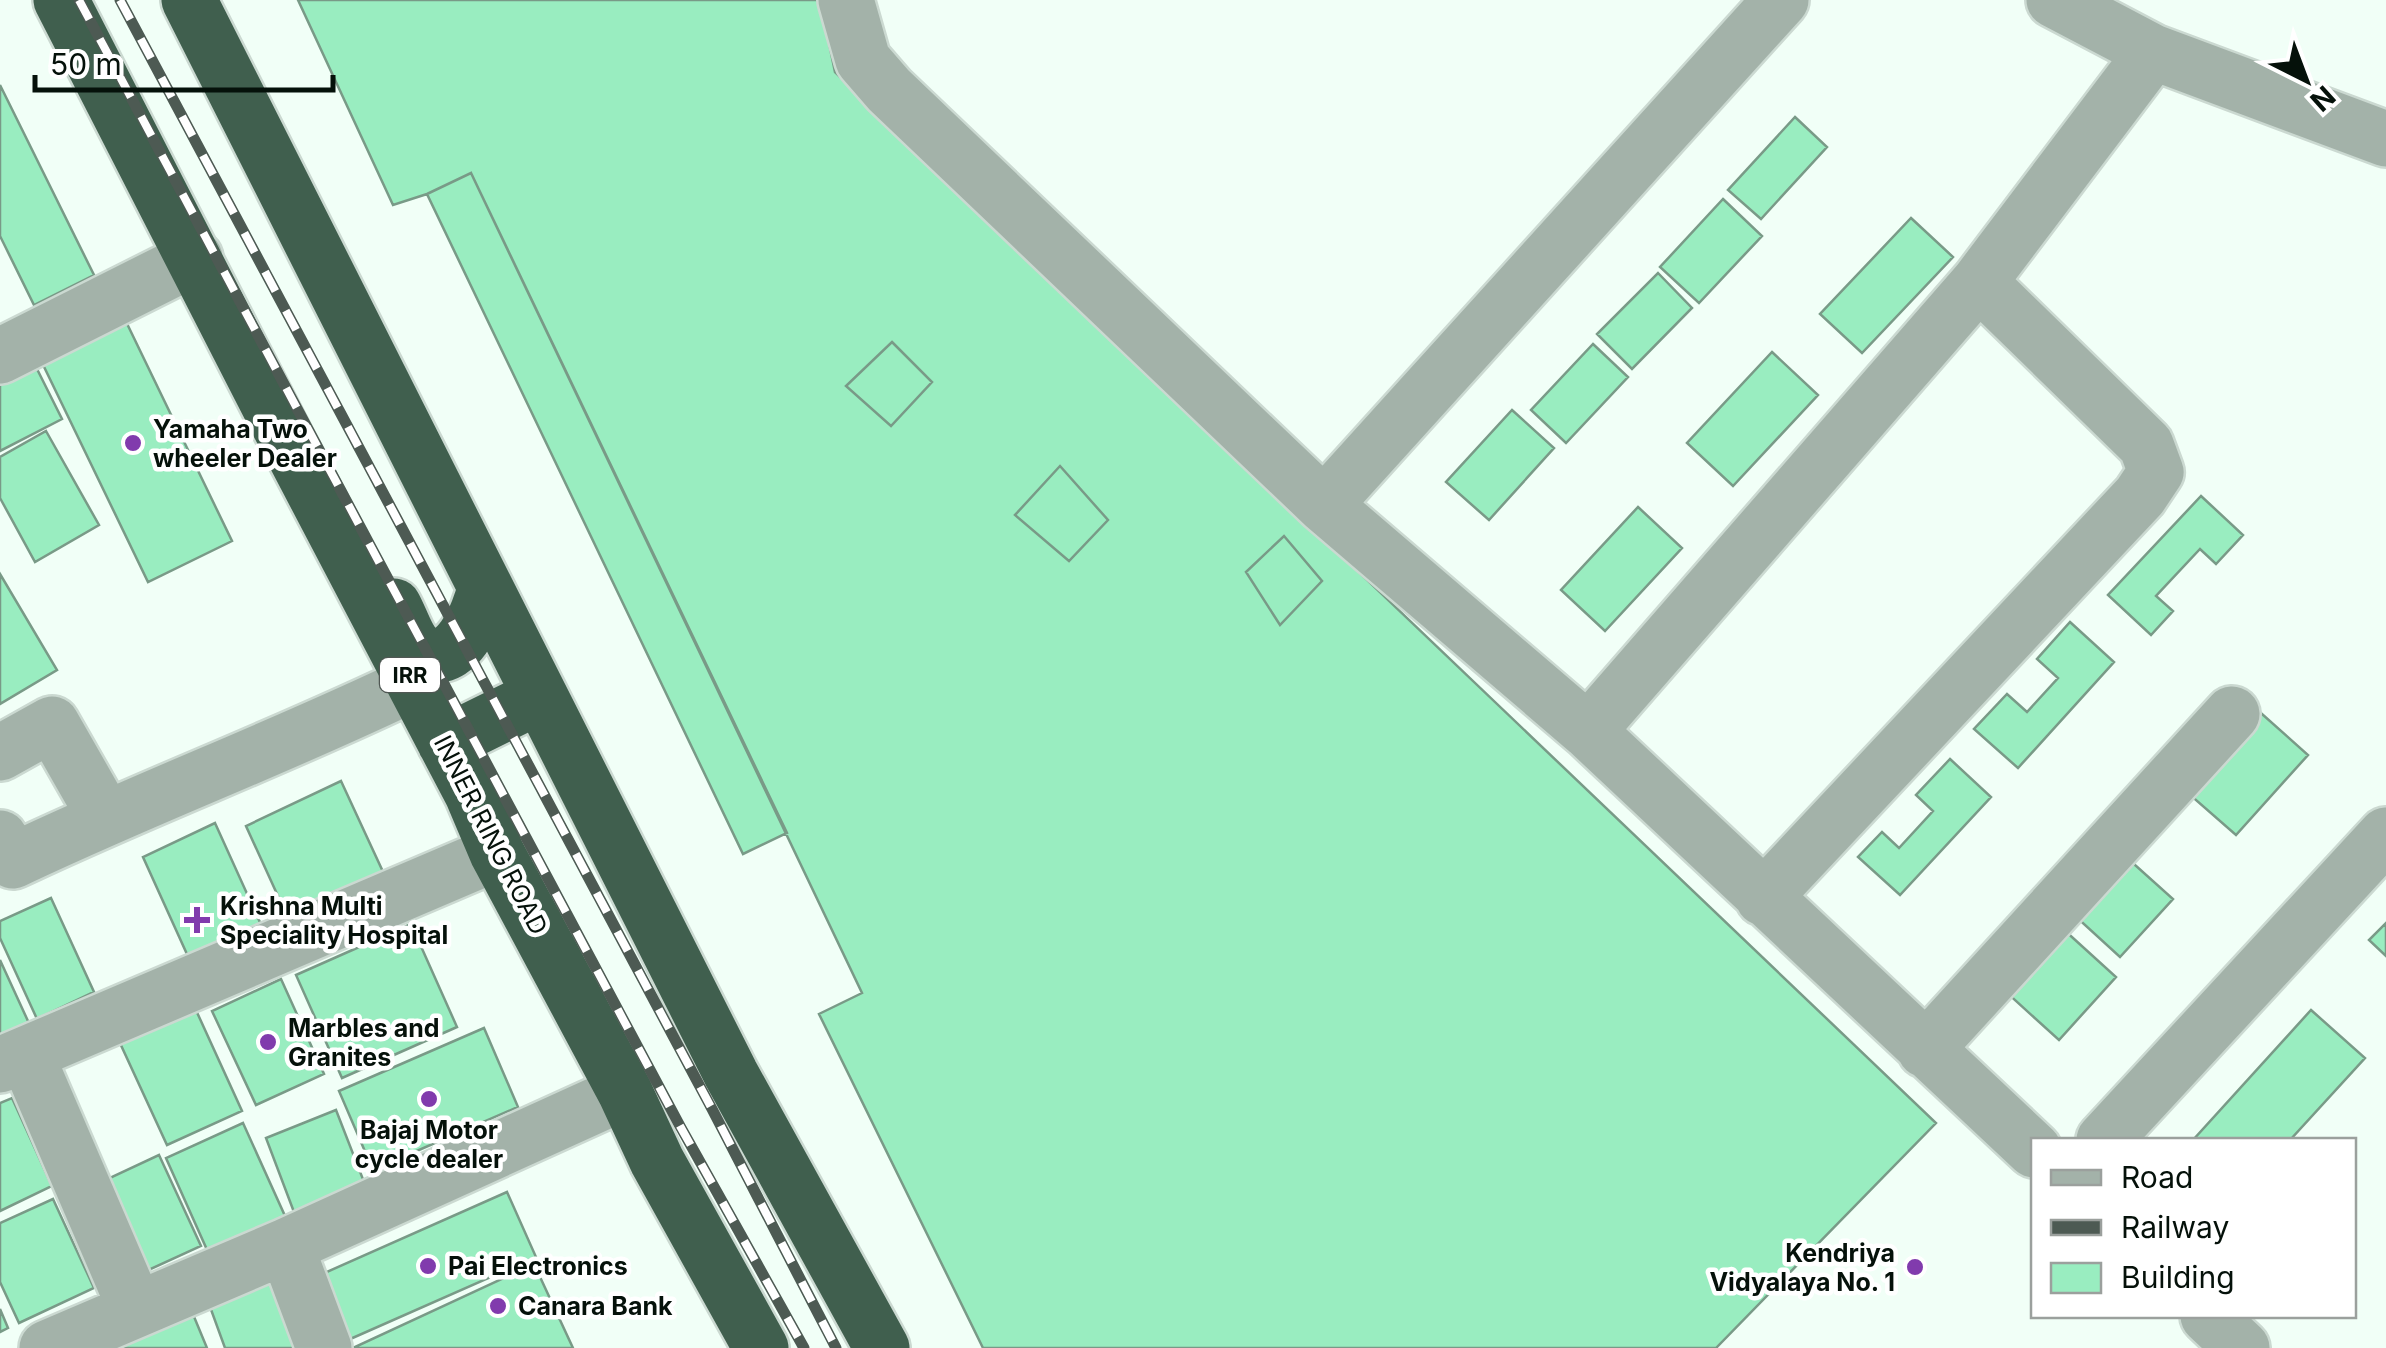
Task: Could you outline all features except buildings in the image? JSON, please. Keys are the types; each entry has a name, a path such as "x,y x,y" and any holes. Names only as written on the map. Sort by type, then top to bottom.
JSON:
{"highway":[{"name":"INNER RING ROAD","path":"61,0 472,794 497,853 625,1092 657,1161 761,1348"},
{"path":"188,0 731,1074 882,1348"},
{"path":"356,572 380,580 416,647 434,653 459,644 478,616 485,588"},
{"path":"445,743 540,696"}],"street":[{"path":"846,0 863,60 889,90 1324,505 1588,732 2031,1147"},
{"path":"1324,505 1781,0"},
{"path":"2054,0 2153,52 2386,139"},
{"path":"1588,732 1980,282 2153,52"},
{"path":"0,356 196,258"},
{"path":"1763,898 2140,496 2156,472 2146,444 1980,282"},
{"path":"0,838 13,862 414,682"},
{"path":"1925,1050 2232,714"},
{"path":"0,753 52,724 123,810"},
{"path":"2106,1138 2386,835"},
{"path":"136,1310 13,1060 497,853"},
{"path":"72,1343 136,1310 625,1092"},
{"path":"286,1246 324,1348"},
{"path":"2210,1318 2242,1348"}],"railway":[{"path":"79,0 680,1126 804,1348"},
{"path":"120,0 836,1348"}],"place":[{"name":"Yamaha Two wheeler Dealer","path":"133,443"},
{"name":"Krishna Multi Speciality Hospital","path":"197,920"},
{"name":"Marbles and Granites","path":"268,1042"},
{"name":"Bajaj Motor cycle dealer","path":"429,1099"},
{"name":"Pai Electronics","path":"428,1266"},
{"name":"Kendriya Vidyalaya No. 1","path":"1915,1267"},
{"name":"Canara Bank","path":"498,1306"}]}
